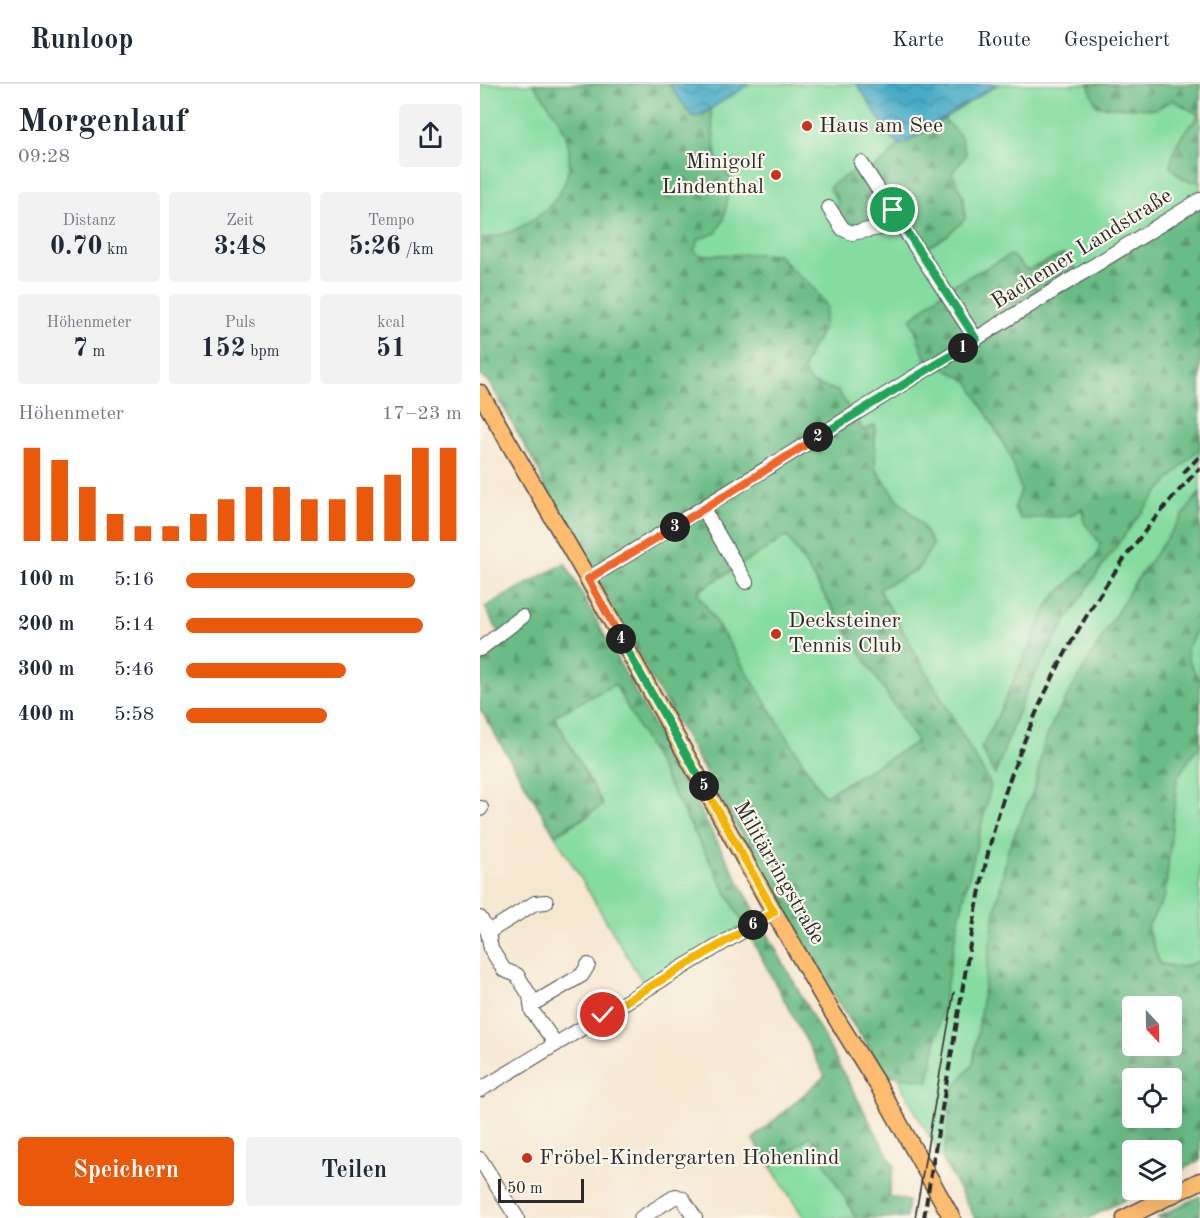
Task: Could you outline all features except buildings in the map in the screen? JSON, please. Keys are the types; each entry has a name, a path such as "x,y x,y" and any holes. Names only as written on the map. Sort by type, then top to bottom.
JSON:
{"main road":[{"name":"Militärringstraße","path":"480,393 588,579 774,912 879,1087 952,1218"},
{"path":"1125,1218 1200,1181"}],"street":[{"path":"861,163 976,339"},
{"name":"Bachemer Landstraße","path":"588,579 1200,200"},
{"path":"829,208 843,229 852,233 902,224"},
{"path":"703,509 746,582"},
{"path":"484,646 522,617"},
{"path":"488,932 535,903 546,902"},
{"path":"480,1090 774,912"},
{"path":"480,918 488,932 491,949 504,970 517,975 530,996 532,1011 539,1024 545,1027 555,1044"},
{"path":"531,1005 582,975 588,965"},
{"path":"480,1159 517,1218"},
{"path":"641,1218 676,1196 683,1199 695,1218"}],"green space":[{"path":"480,84 1200,84 1200,1160 1182,1170 1182,1140 1122,1140 1124,1200 1089,1218 975,1218 903,1089 899,1076 888,1075 833,995 586,559 545,492 540,473 489,381 480,376"},
{"path":"534,84 669,84 692,116 699,116 711,110 716,156 731,179 724,219 716,233 699,239 694,250 700,255 778,254 790,268 810,284 827,306 823,329 810,351 803,370 811,383 838,391 864,431 875,425 875,468 896,497 922,525 933,545 918,569 879,589 991,785 957,927 929,1081 888,1075 833,995 633,646 586,559 545,492 540,473 489,381 480,376 480,239 498,236 532,221 557,196 565,180 569,163 568,144 563,128","holes":["787,536 917,742 824,796 697,592"]},
{"path":"1088,84 1200,84 1200,182 1185,180 1170,167 1177,143 1199,115 1173,100 1156,109 1097,106"},
{"path":"944,119 961,137 966,155 952,173 964,198 965,219 947,236 923,250 891,215 874,226 852,231 832,208 839,204 829,187 858,168 871,169 884,161 900,144 906,143"},
{"path":"1200,205 1200,448 1165,484 1133,523 1063,627 1026,693 995,775 981,748 1050,601 1097,556 1100,543 1084,522 1082,509 1069,516 1021,519 1014,509 1021,490 1010,456 968,381 925,358 911,319 947,288 1011,255 1027,270 1064,254 1084,279"},
{"path":"1200,492 1200,624 1187,649 1188,659 1200,682 1200,747 1194,752 1177,778 1165,896 1147,928 1160,964 1182,967 1200,961 1200,1160 1182,1170 1182,1140 1122,1140 1124,1200 1089,1218 975,1218 943,1160 953,1089 973,1064 995,911 1008,850 1035,786 1043,747 1055,717 1133,585"},
{"path":"565,563 894,1166 888,1196 908,1201 906,1218 856,1218 810,1136 771,1167 753,1139 825,1076 615,684 554,716 603,805 555,835 480,709 480,668 498,631 485,607"},
{"path":"615,684 744,925 645,986 555,835 590,815 553,716"},
{"path":"810,1135 856,1218 804,1218 771,1167"},
{"path":"1200,1196 1200,1218 1157,1218"}],"water":[{"path":"669,84 750,84 699,116 692,116"},
{"path":"857,84 998,84 906,143 900,144 891,138"}],"tram line":[{"path":"915,1218 954,992"}],"railway":[{"path":"1183,473 1200,456"},
{"path":"924,1218 969,951 984,873 1004,796 1039,706 1084,621 1109,580 1137,541 1200,468"}],"place":[{"name":"Haus am See","path":"807,126"},
{"name":"Minigolf Lindenthal","path":"776,175"},
{"name":"Decksteiner Tennis Club","path":"776,634"},
{"name":"Fröbel-Kindergarten Hohenlind","path":"527,1158"}],"route":[{"path":"603,1015 774,912 588,579 976,339 893,210"}]}
